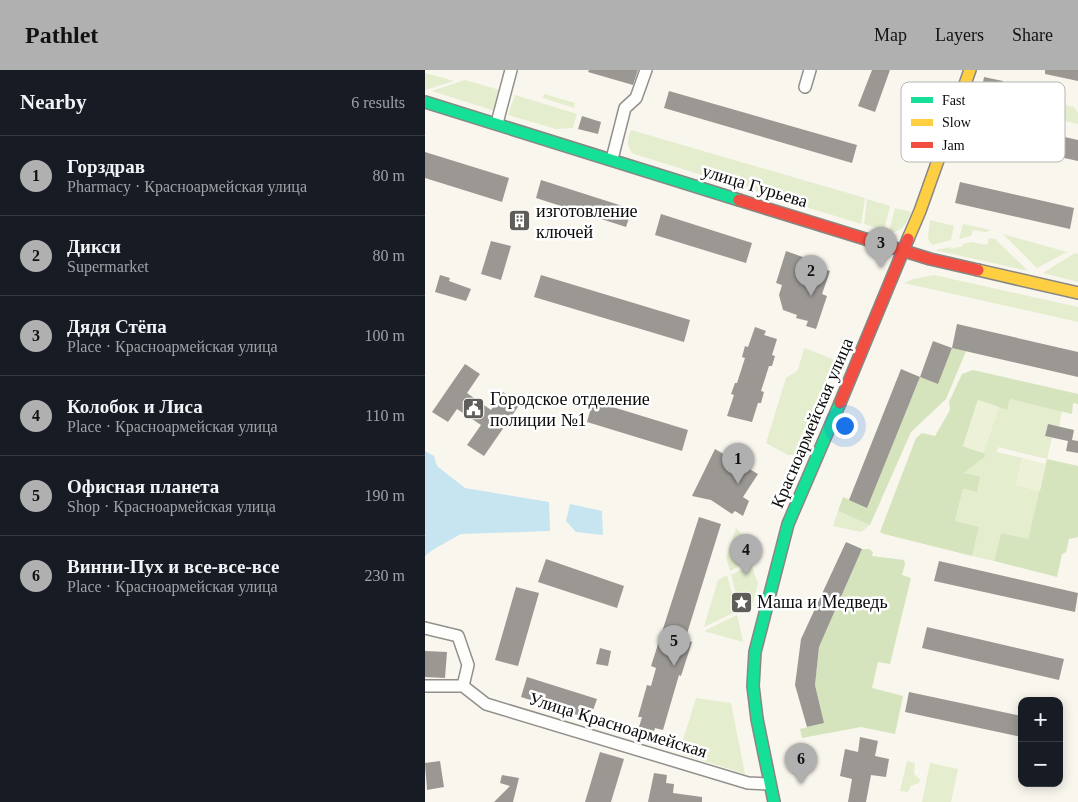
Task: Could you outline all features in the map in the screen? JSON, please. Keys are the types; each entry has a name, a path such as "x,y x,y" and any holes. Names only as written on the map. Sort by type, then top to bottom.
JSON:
{"main road":[{"name":"Красноармейская улица","path":"965,82 969,70"},
{"name":"улица Гурьева","path":"425,102 930,259 1078,293"},
{"name":"Красноармейская улица","path":"774,802 757,719 753,686 755,652 779,555 788,524 805,480 904,251 937,162"}],"street":[{"path":"497,123 511,70"},
{"path":"611,159 625,108 636,98 646,70"},
{"path":"805,87 809,70"},
{"path":"425,628 458,636 468,665 463,686 425,686"},
{"name":"Улица Красноармейская","path":"463,686 486,704 748,782 769,784"}],"green space":[{"path":"425,73 454,81 425,90"},
{"path":"465,80 503,91 495,111 432,91"},
{"path":"544,94 575,103 574,108 543,98"},
{"path":"515,95 577,114 573,128 556,129 508,115"},
{"path":"1065,105 1074,107 1078,113 1078,124 1065,121"},
{"path":"631,130 865,198 861,224 634,154 628,145"},
{"path":"867,199 890,206 884,230 864,224"},
{"path":"895,208 911,212 901,229 889,232"},
{"path":"930,220 954,226 951,240 932,245 928,239"},
{"path":"963,224 991,230 985,232 973,230 971,236 959,239"},
{"path":"1003,234 1067,252 1037,268"},
{"path":"989,238 995,239 1028,271 935,250 951,247 951,249 971,242 987,245"},
{"path":"1075,253 1078,254 1078,282 1043,273"},
{"path":"934,275 1078,307 1078,322 904,283 913,279"},
{"path":"804,348 835,360 794,455 788,455 766,443 786,378 798,370"},
{"path":"952,348 966,351 946,399 911,432 870,525 838,511 843,497 867,507 920,377 938,383"},
{"path":"973,370 1078,394 1078,404 1073,403 1072,414 1010,399 1007,410 978,400 963,446 983,453 986,456 964,473 980,477 977,492 963,489 955,521 979,527 972,556 880,532 916,438 922,433 935,436 950,410 949,402 962,374"},
{"path":"1010,399 1062,411 1059,427 1048,425 1045,436 1052,438 1047,459 998,447 997,452 1022,458 1016,485 1040,491 1028,539 1001,533 994,561 972,556 979,527 955,522 963,489 976,492 964,473 986,456 983,453 999,407 1007,410"},
{"path":"978,400 999,407 983,453 963,446"},
{"path":"1022,458 1046,464 1040,491 1016,485"},
{"path":"1047,459 1078,466 1078,537 1069,539 1066,552 1062,554 1057,577 994,561 1001,533 1028,539"},
{"path":"838,511 870,525 861,532 833,526"},
{"path":"736,528 741,533 750,560 730,571 726,558"},
{"path":"862,549 869,549 873,552 872,556 904,560 905,564 902,575 911,578 890,664 878,662 872,688 903,696 895,734 861,727 802,738 800,729 824,723 815,685 819,647"},
{"path":"751,565 758,583 753,603 740,609 731,575"},
{"path":"727,575 737,611 704,627 718,580"},
{"path":"737,615 743,642 704,631"},
{"path":"696,698 731,703 745,774 679,753"},
{"path":"907,761 915,763 914,774 920,779 919,783 911,786 908,792 900,791"},
{"path":"930,763 958,769 951,802 922,802"}],"water":[{"path":"425,451 434,456 437,466 465,488 549,502 550,531 461,534 425,556"},
{"path":"570,504 602,511 603,535 576,532 566,521"}],"building":[{"path":"589,70 638,70 633,85 588,72"},
{"path":"872,70 890,70 875,112 858,106"},
{"path":"1045,70 1078,70 1078,81 1045,74"},
{"path":"984,77 1003,81 1003,82 983,82"},
{"path":"669,91 857,145 852,163 664,108"},
{"path":"582,116 601,122 598,134 578,129"},
{"path":"1065,137 1078,140 1078,161 1065,158"},
{"path":"425,152 509,178 502,202 425,178"},
{"path":"541,180 632,209 626,227 536,198"},
{"path":"960,182 1074,208 1070,229 955,203"},
{"path":"661,214 752,243 746,263 655,235"},
{"path":"491,241 511,246 501,280 481,274"},
{"path":"786,251 811,260 810,265 830,271 822,294 827,296 816,329 806,326 808,321 796,318 797,315 783,310 779,295 782,285 776,283"},
{"path":"440,275 450,278 449,281 471,289 466,301 435,292"},
{"path":"541,275 690,320 684,342 534,297"},
{"path":"957,324 1078,352 1078,377 952,348"},
{"path":"755,327 766,331 764,335 777,339 772,355 775,356 772,366 769,366 761,391 764,392 761,403 758,403 752,422 727,416 734,395 731,394 735,383 737,383 745,358 742,357 745,346 748,347"},
{"path":"933,341 952,348 938,384 920,377"},
{"name":"Городское отделение полиции №1","path":"465,364 480,374 467,393 491,410 503,392 520,404 484,456 467,445 481,425 457,409 448,422 432,412"},
{"path":"901,369 920,377 867,508 849,500"},
{"path":"593,401 688,430 682,451 587,422"},
{"path":"1048,424 1074,430 1072,440 1078,441 1078,453 1066,451 1068,441 1045,436"},
{"path":"715,449 758,474 743,497 749,501 743,516 735,511 732,514 711,500 692,496"},
{"path":"699,517 721,524 685,640 692,642 681,676 679,675 663,730 655,728 654,731 639,727 642,717 638,717 647,685 651,686 656,668 651,666"},
{"path":"846,542 862,549 819,647 815,685 824,723 807,727 795,685 801,639"},
{"path":"546,559 624,586 617,608 538,582"},
{"path":"939,561 1078,593 1075,612 934,581"},
{"path":"516,587 539,593 518,666 495,660"},
{"path":"927,627 1064,659 1059,680 922,648"},
{"path":"600,648 611,651 608,666 596,664"},
{"path":"425,651 447,652 445,678 425,677"},
{"path":"527,677 597,699 590,719 521,697"},
{"path":"909,692 1018,715 1018,736 905,712"},
{"path":"860,737 878,741 875,756 889,759 886,777 871,775 866,802 848,802 852,779 840,776 845,749 858,752"},
{"path":"600,752 624,759 611,802 585,802"},
{"path":"440,761 444,787 427,790 425,763"},
{"path":"654,773 667,775 666,783 674,784 673,793 702,797 702,802 648,802"},
{"path":"502,775 519,778 513,802 494,802 510,786 500,783"}],"traffic: fast":[{"path":"425,102 739,200"},
{"path":"774,802 757,719 753,686 755,652 788,524 840,403"}],"traffic: slow":[{"path":"966,82 970,70"},
{"path":"908,239 937,162"},
{"path":"978,270 1078,293"}],"traffic: jam":[{"path":"739,200 930,259 978,270"},
{"path":"840,403 908,239"}],"place":[{"name":"изготовление ключей","path":"520,221"},
{"name":"Дядя Стёпа","path":"881,268"},
{"name":"Дикси","path":"811,296"},
{"name":"Городское отделение полиции №1","path":"474,409"},
{"name":"Горздрав","path":"738,484"},
{"name":"Колобок и Лиса","path":"746,575"},
{"name":"Маша и Медведь","path":"741,602"},
{"name":"Офисная планета","path":"674,666"},
{"name":"Винни-Пух и все-все-все","path":"801,784"}]}
